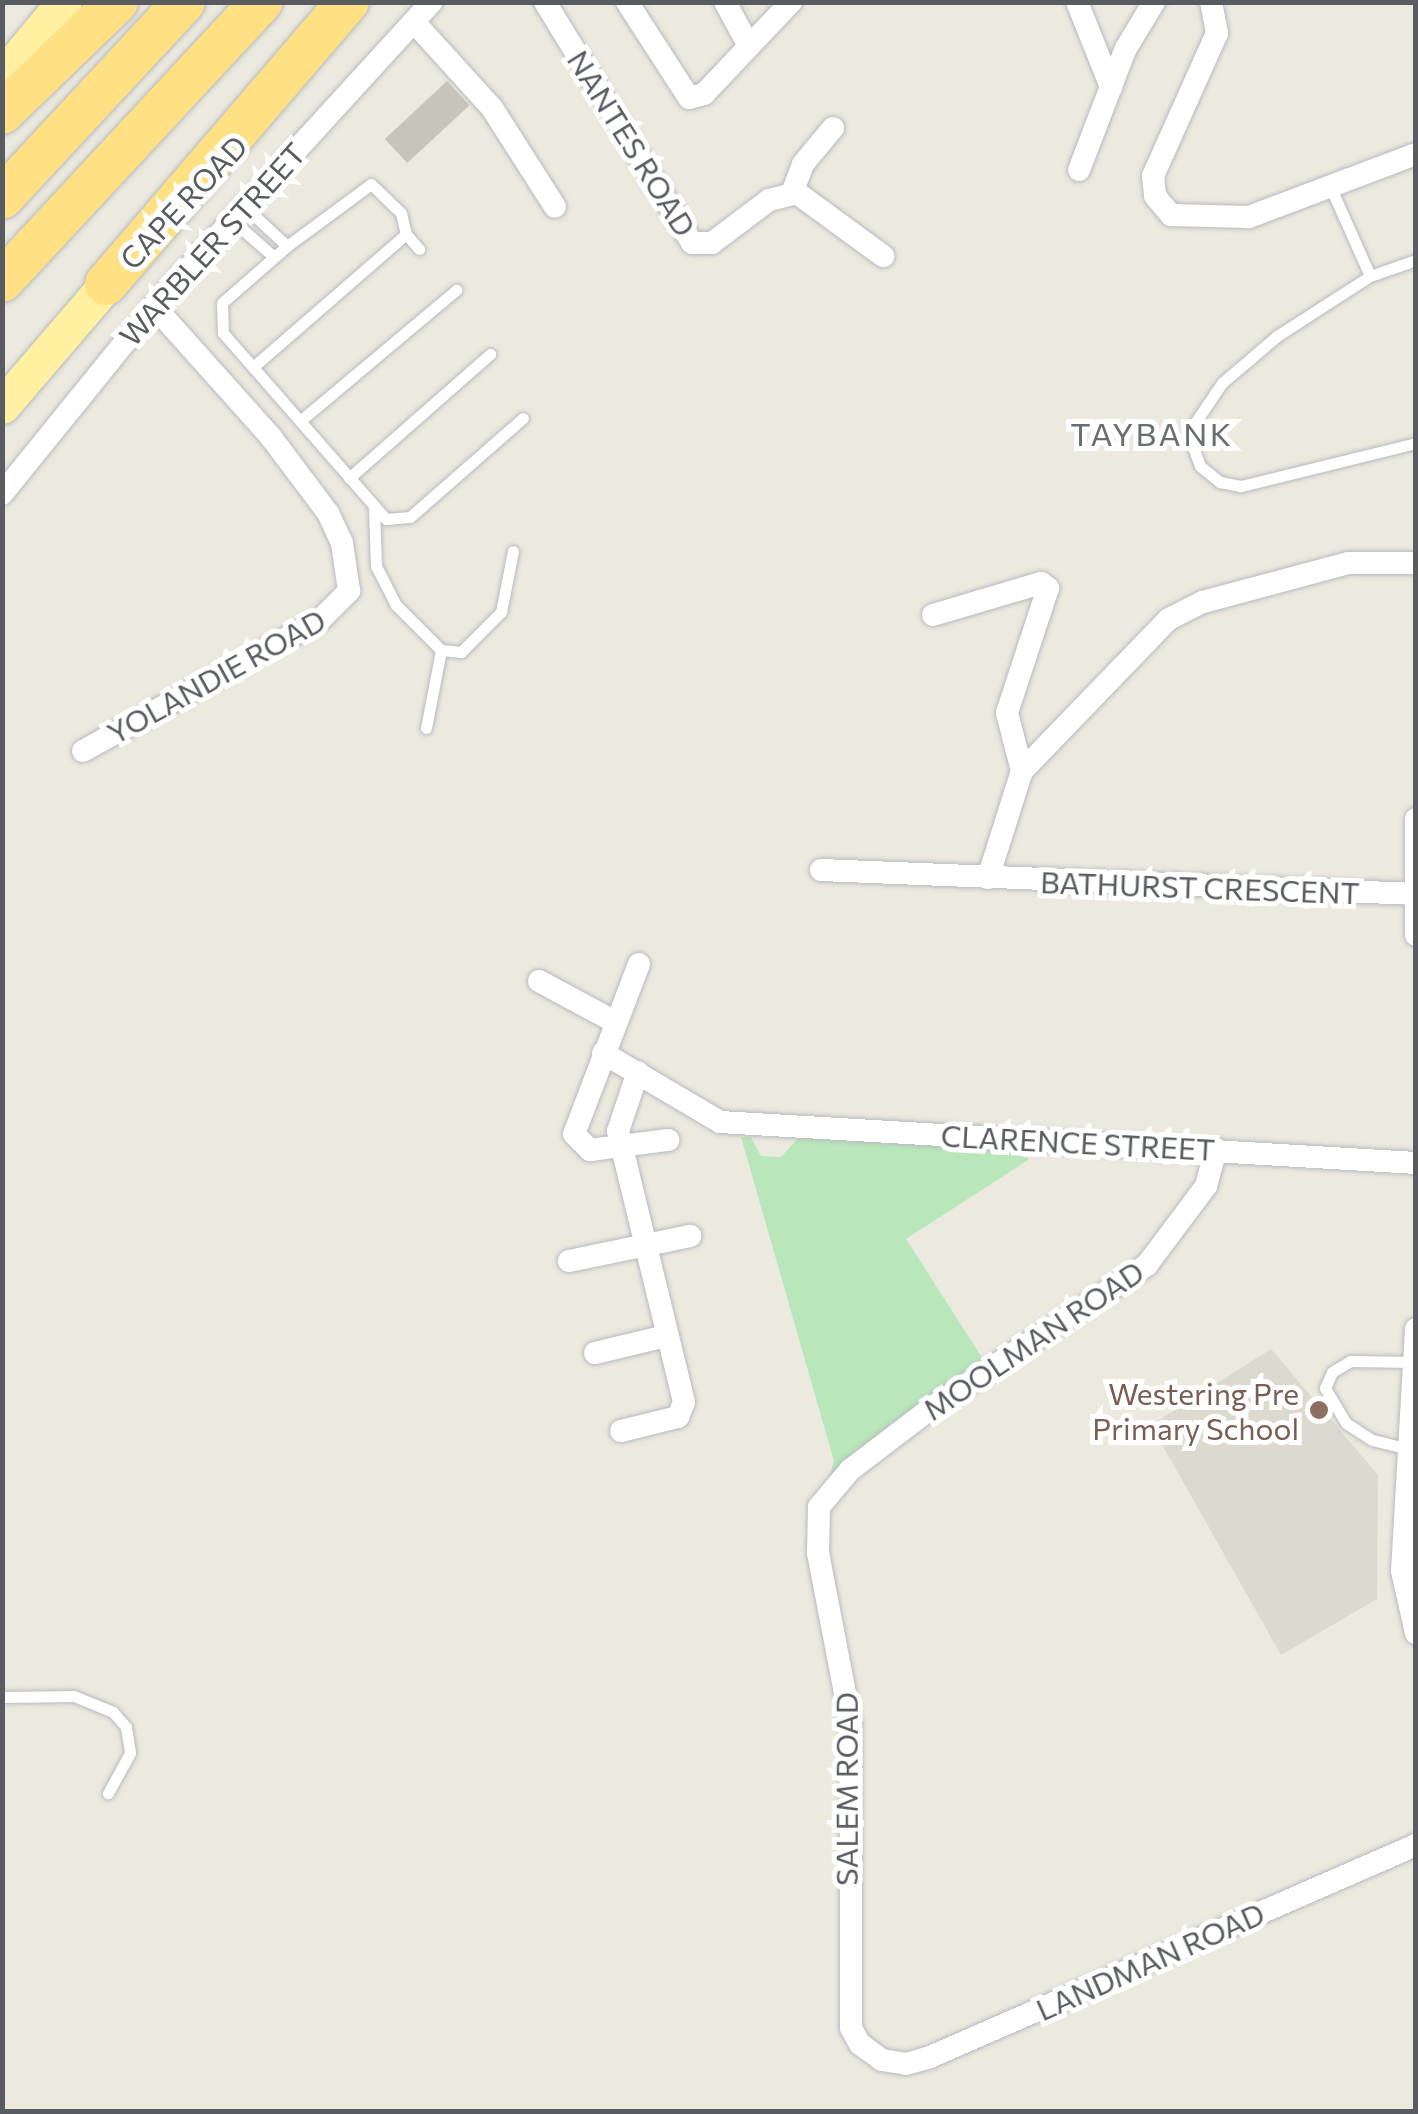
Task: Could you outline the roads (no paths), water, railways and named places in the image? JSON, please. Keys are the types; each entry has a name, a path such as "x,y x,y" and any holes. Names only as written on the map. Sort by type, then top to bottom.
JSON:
{"highway":[{"path":"2,113 117,2"},
{"path":"2,198 184,2"},
{"path":"2,282 261,2"},
{"path":"106,284 348,2"}],"main road":[{"path":"2,77 64,2"},
{"name":"CAPE ROAD","path":"2,406 106,284 370,2"}],"street":[{"name":"WARBLER STREET","path":"2,494 154,306 432,2"},
{"name":"NANTES ROAD","path":"545,2 692,243 712,244 769,200 792,193"},
{"path":"627,2 688,98 704,94 790,2"},
{"path":"725,2 749,46"},
{"path":"1077,2 1111,87"},
{"path":"1079,170 1111,87 1154,2"},
{"path":"1210,2 1217,33 1152,186 1171,216 1249,217 1416,154"},
{"path":"414,22 492,108 556,207"},
{"path":"834,128 803,164 792,193 822,207 883,256"},
{"name":"YOLANDIE ROAD","path":"83,751 322,619 349,591 342,543 328,513 271,437 154,306"},
{"path":"988,878 1022,772 1103,682 1186,609 1349,563 1416,563"},
{"path":"934,615 1041,583 1048,588 1007,713 1022,772"},
{"path":"1416,819 1416,935"},
{"name":"BATHURST CRESCENT","path":"822,870 1414,895"},
{"path":"640,964 574,1134 590,1150 668,1140"},
{"path":"539,982 616,1022"},
{"name":"CLARENCE STREET","path":"603,1053 720,1122 741,1125 1416,1163"},
{"path":"620,1431 683,1410 620,1145 618,1122 638,1072"},
{"name":"MOOLMAN ROAD","path":"819,1507 850,1470 934,1406 1146,1265 1206,1186 1216,1149"},
{"path":"569,1261 690,1236"},
{"path":"1416,1330 1402,1571 1416,1633"},
{"path":"595,1354 666,1336"},
{"name":"SALEM ROAD","path":"819,1507 818,1553 851,1725 846,2008 860,2044 882,2060"},
{"name":"LANDMAN ROAD","path":"882,2060 906,2064 930,2057 1416,1845"}],"lane":[{"path":"420,249 406,234 401,213 371,184 287,246 229,296 219,314 223,333 374,509 404,521 524,418"},
{"path":"1330,186 1370,276"},
{"path":"238,213 287,246"},
{"path":"238,213 274,257"},
{"path":"254,368 406,234"},
{"path":"1416,260 1370,276 1247,358 1191,422 1191,455 1220,482 1241,486 1416,443"},
{"path":"300,421 456,290"},
{"path":"349,478 490,354"},
{"path":"374,509 376,566 396,605 441,650 461,652 502,612 512,551"},
{"path":"426,728 441,650"},
{"path":"1409,1448 1372,1440 1346,1422 1325,1388 1332,1372 1350,1361 1414,1362"},
{"path":"2,1697 74,1696 112,1712 126,1727 130,1753 108,1793"}],"place":[{"name":"Westering Pre Primary School","path":"1319,1410"}],"district":[{"name":"TAYBANK","path":"1152,433"}]}
